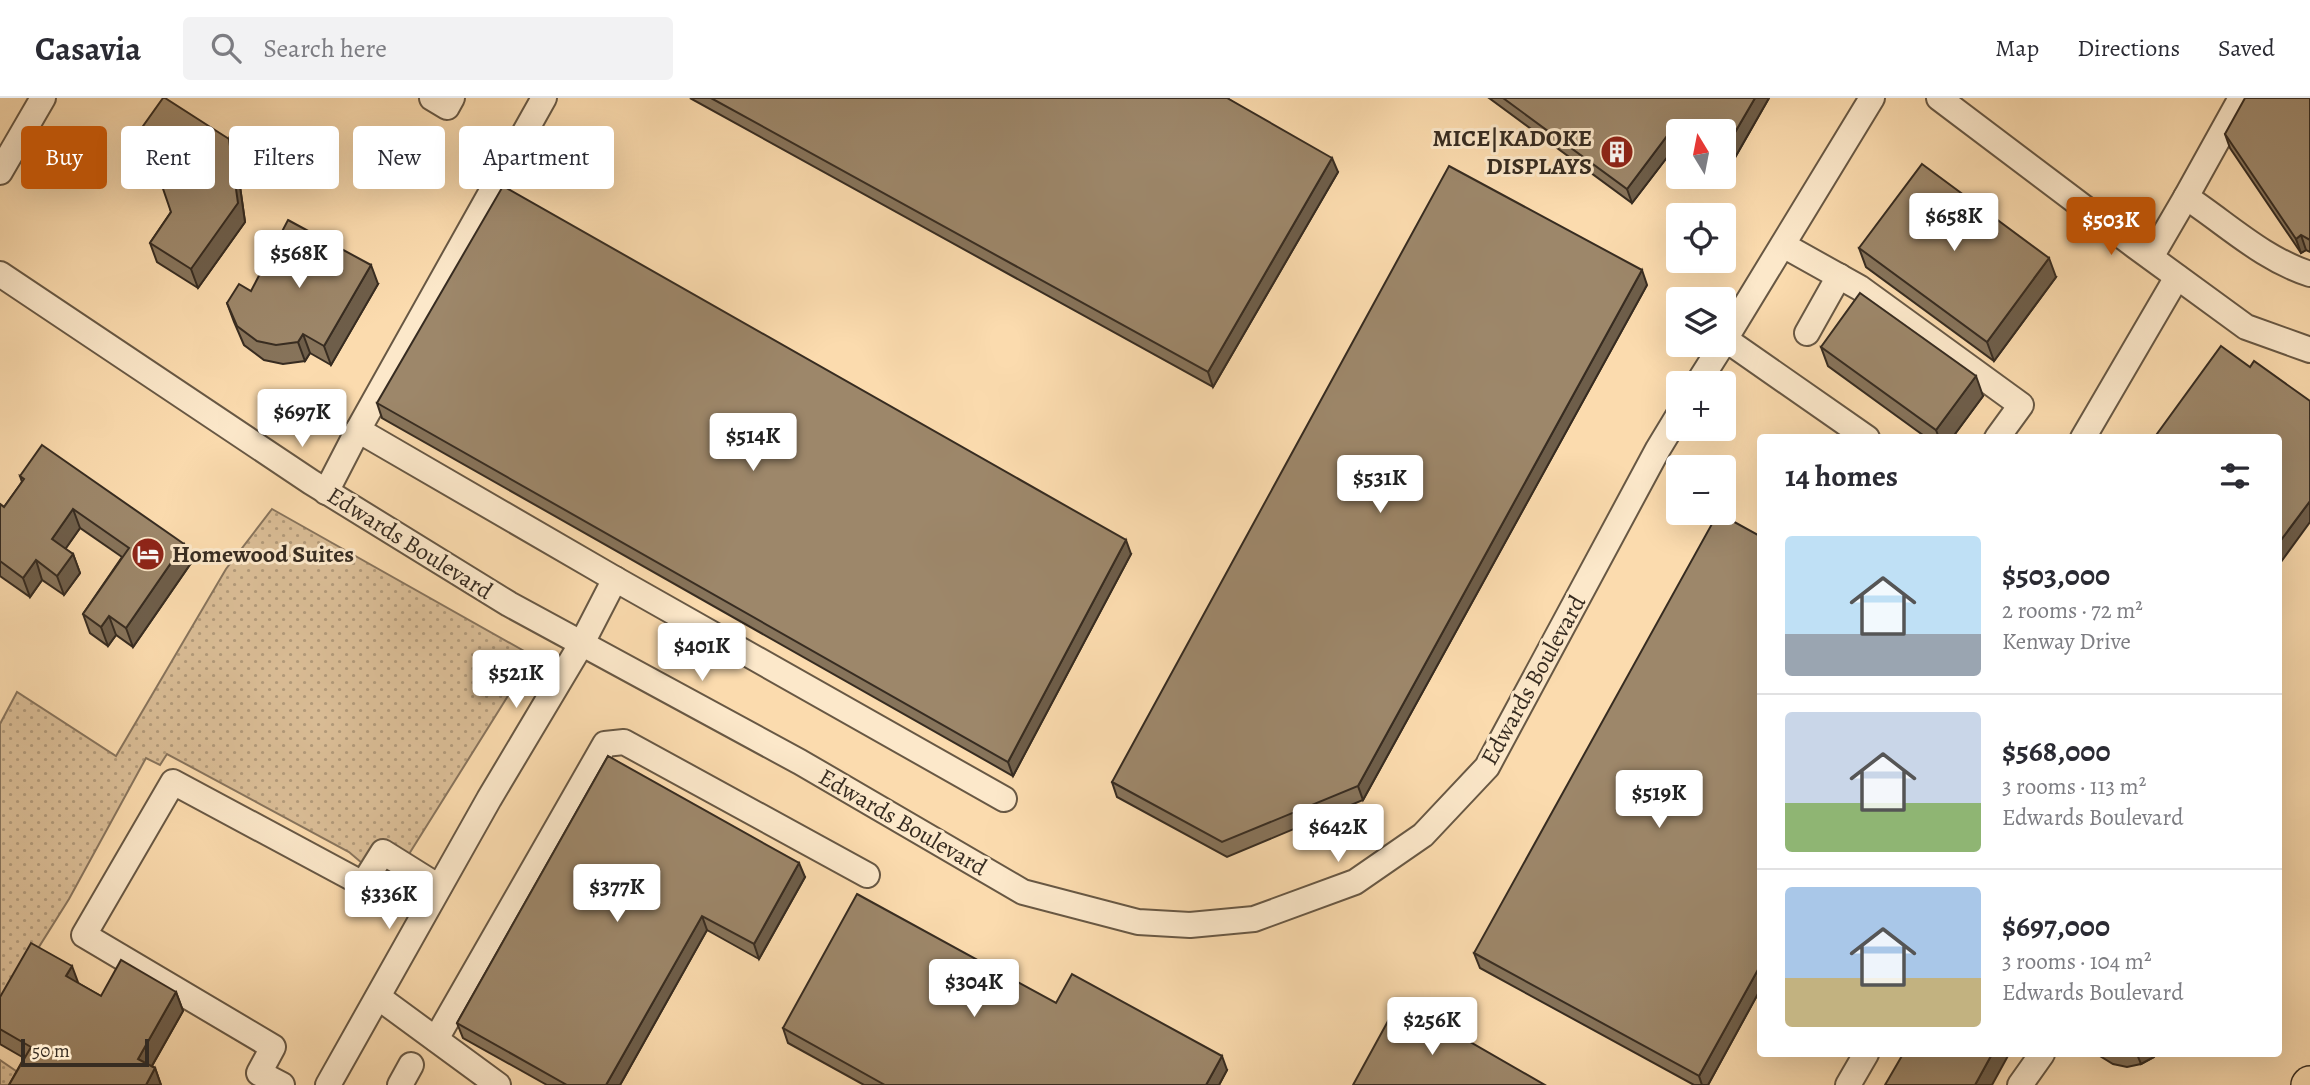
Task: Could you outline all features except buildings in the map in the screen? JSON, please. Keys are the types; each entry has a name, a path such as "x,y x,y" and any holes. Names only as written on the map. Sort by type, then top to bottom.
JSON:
{"street":[{"path":"0,172 43,98"},
{"path":"432,98 447,107 452,98"},
{"path":"327,492 358,430 544,98"},
{"path":"1736,322 1872,98"},
{"path":"1939,98 2246,327 2310,350"},
{"path":"2151,257 2241,98"},
{"path":"2186,197 2264,253 2288,267 2310,274"},
{"path":"1783,245 1860,288 2021,405 2000,434"},
{"name":"Edwards Boulevard","path":"0,274 327,492 509,604 800,762 1023,892 1138,922 1190,925 1254,919 1355,882 1423,835 1487,767 1666,436"},
{"path":"1807,333 1839,276"},
{"path":"2085,434 2177,277"},
{"path":"1736,350 1861,434"},
{"path":"358,430 1004,799"},
{"path":"328,1085 439,887 582,643 615,579"},
{"path":"436,1040 604,744 624,742 867,875"},
{"path":"282,1085 259,1073 273,1047 84,935 173,782 363,884 383,852 439,887"},
{"path":"378,997 498,1085"},
{"path":"1848,1085 1864,1057"},
{"path":"2021,1085 2040,1057"}],"shaded area":[{"path":"272,509 533,656 389,886 349,852 167,754 160,765 146,758 69,899 0,1009 0,724 17,692 116,756 226,569"},
{"path":"0,1060 19,1073 12,1085 0,1085"}],"place":[{"name":"MICE|KADOKE DISPLAYS","path":"1617,152"},
{"name":"Homewood Suites","path":"148,554"}]}
